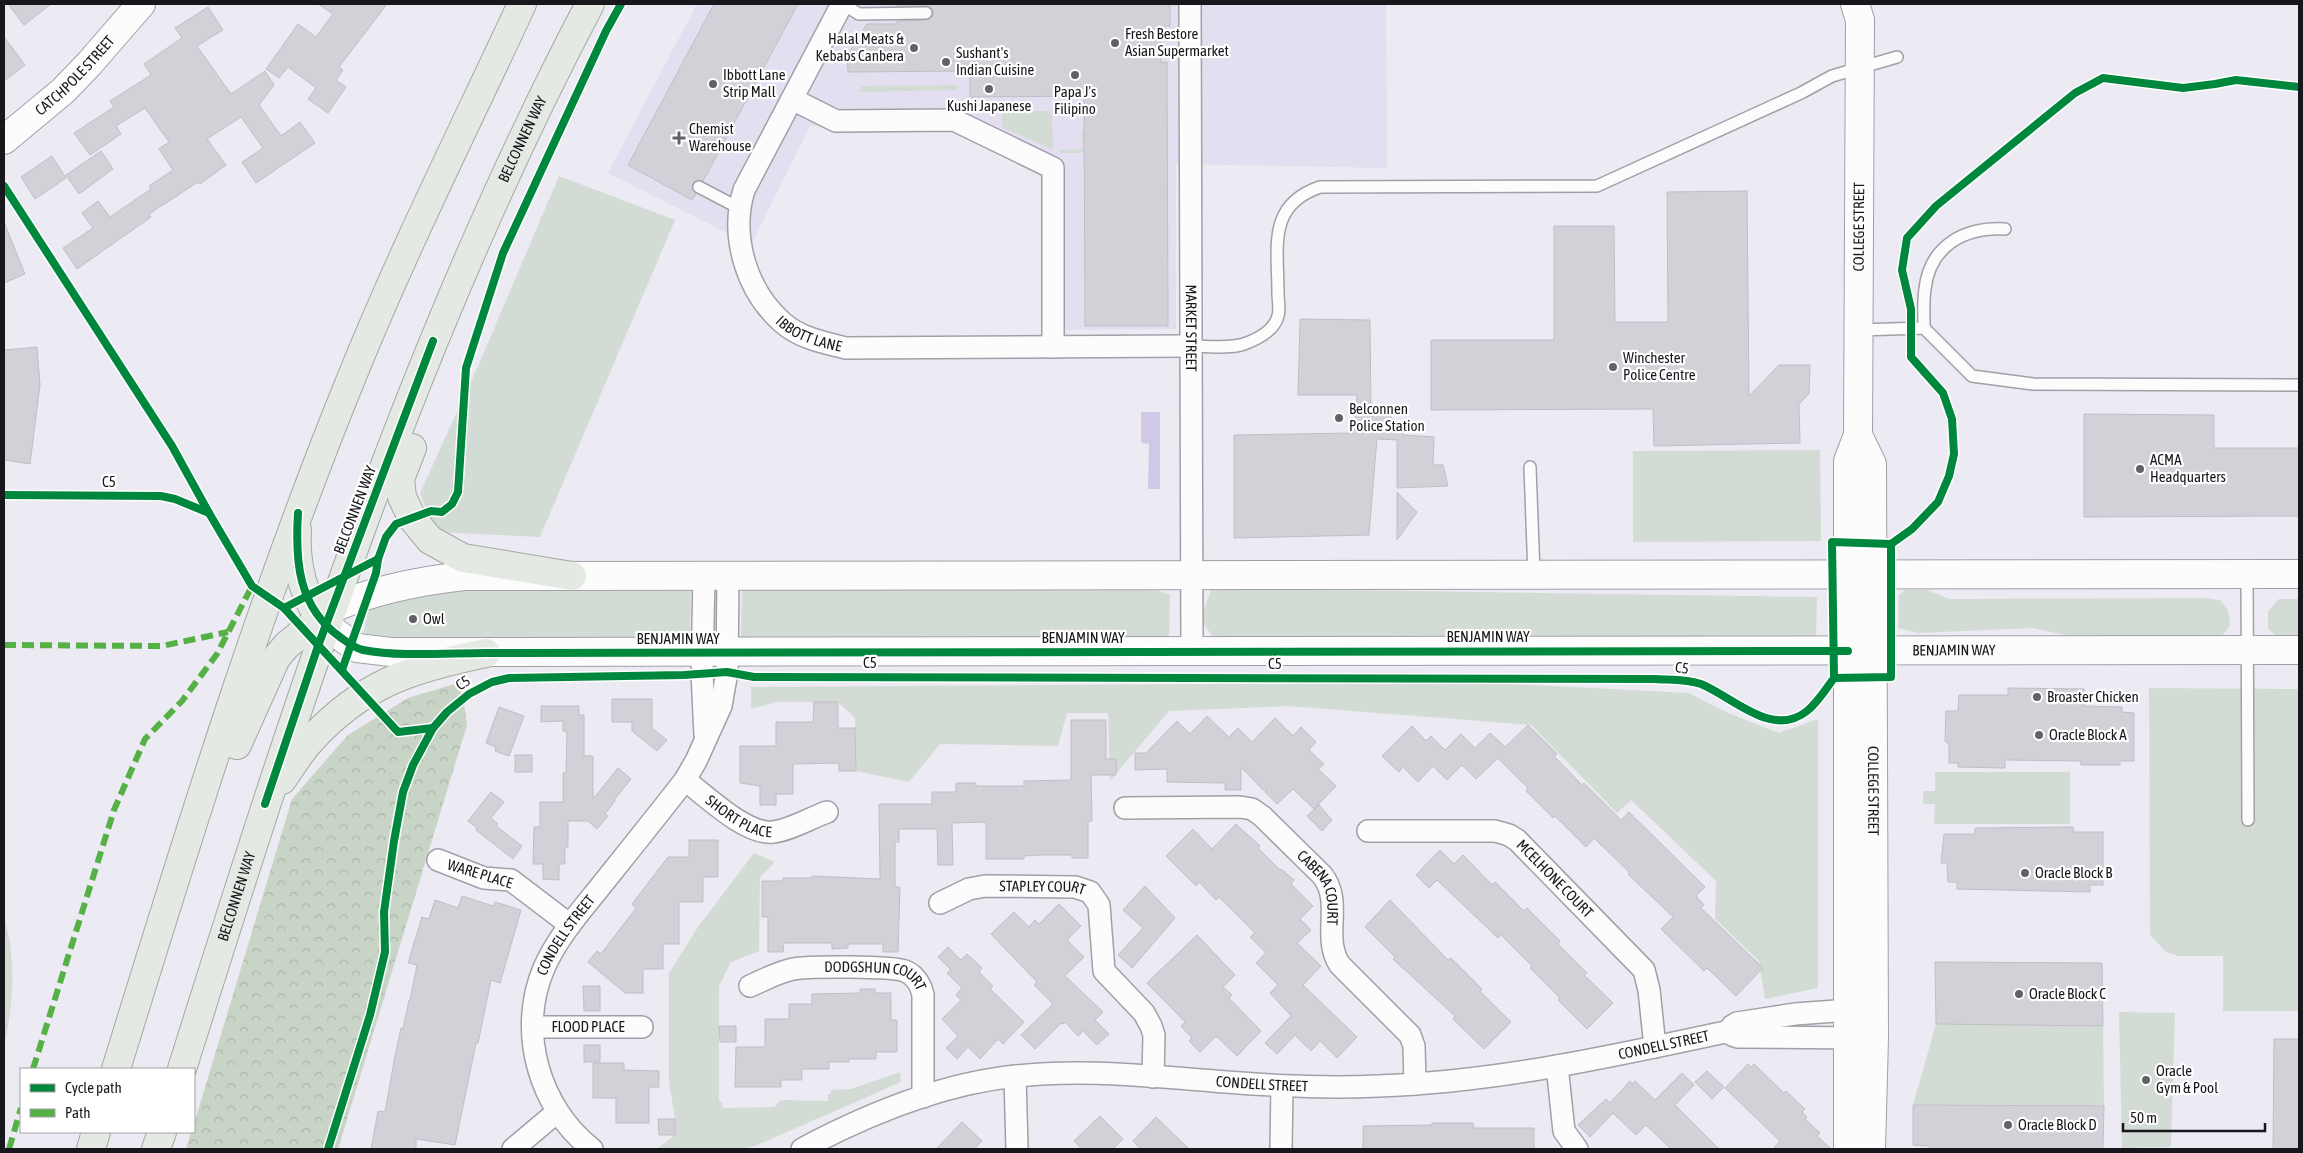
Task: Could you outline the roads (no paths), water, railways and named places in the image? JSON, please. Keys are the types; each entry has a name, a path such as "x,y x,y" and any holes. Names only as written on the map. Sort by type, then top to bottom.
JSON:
{"main road":[{"name":"CATCHPOLE STREET","path":"4,140 63,91 141,4"},
{"path":"116,1068 159,930 268,597 298,513 353,373 411,239 522,4"},
{"name":"BELCONNEN WAY","path":"182,1068 265,804 326,618 433,341 474,244 534,114 590,4"},
{"name":"COLLEGE STREET","path":"1860,9 1858,435 1872,464 1860,575 1861,1038 1871,1149"},
{"path":"433,341 437,383 400,479 402,498 412,518 430,540 463,558 572,576"},
{"path":"298,513 296,548 301,580 307,596 326,618"},
{"path":"159,930 259,692 276,658 287,644 326,618 369,594 436,579 464,576 2299,574"},
{"name":"BENJAMIN WAY","path":"326,618 351,645 363,650 486,653 2299,650"},
{"path":"265,804 310,741 336,716 374,687 432,664 486,653"},
{"name":"COLLEGE STREET","path":"1848,1149 1861,1038"},
{"path":"91,1149 96,1133"},
{"path":"156,1149 162,1133"}],"street":[{"name":"IBBOTT LANE","path":"843,4 744,190 739,208 740,241 746,266 758,293 783,323 809,338 846,348 1191,346"},
{"name":"MARKET STREET","path":"1190,4 1192,652"},
{"path":"792,99 836,121 954,120 1052,168 1054,347"},
{"name":"CONDELL STREET","path":"592,1149 582,1141 557,1112 536,1061 535,1000 544,969 570,925 685,780 721,706 727,672 715,652 716,576"},
{"name":"SHORT PLACE","path":"685,780 747,826 762,831 782,830 827,812"},
{"name":"CABENA COURT","path":"1125,808 1240,807 1252,809 1262,816 1322,876 1330,887 1333,902 1332,945 1334,955 1340,964 1410,1035 1414,1046 1415,1084"},
{"name":"MCELHONE COURT","path":"1368,831 1496,831 1517,840 1644,970 1649,990 1655,1047"},
{"name":"WARE PLACE","path":"438,860 484,878 511,880 570,925"},
{"name":"STAPLEY COURT","path":"940,903 969,889 985,886 1075,887 1090,892 1099,905 1103,969 1109,978 1150,1021 1154,1035 1153,1076"},
{"name":"DODGSHUN COURT","path":"750,986 780,973 798,968 892,968 910,974 919,983 923,995 923,1097"},
{"name":"CONDELL STREET","path":"1730,1031 1732,1026 1737,1023 1795,1014 1861,1009"},
{"name":"FLOOD PLACE","path":"534,1027 642,1027"},
{"name":"CONDELL STREET","path":"802,1149 874,1114 923,1097 1015,1076 1081,1072 1335,1088 1415,1084 1476,1079 1557,1066 1730,1031"},
{"name":"CONDELL STREET","path":"1730,1031 1732,1035 1738,1037 1861,1038"},
{"path":"1557,1066 1564,1131 1577,1149"},
{"path":"1015,1076 1018,1149"},
{"path":"1281,1149 1282,1086"},
{"path":"513,1149 557,1112"}],"lane":[{"path":"843,4 859,14 926,12"},
{"path":"1191,346 1242,345 1260,337 1271,329 1279,315 1278,245 1280,225 1286,209 1296,198 1305,192 1320,187 1597,186 1801,93 1832,76 1897,57"},
{"path":"700,187 739,208"},
{"path":"2005,229 1984,228 1954,239 1937,256 1931,267 1925,288 1924,328 1972,376 2033,384 2299,385"},
{"path":"1858,330 1924,328"},
{"path":"1530,467 1534,575"},
{"path":"2247,574 2248,820"}],"place":[{"name":"Fresh Bestore Asian Supermarket","path":"1115,43"},
{"name":"Halal Meats & Kebabs Canbera","path":"914,48"},
{"name":"Sushant's Indian Cuisine","path":"946,62"},
{"name":"Papa J's Filipino","path":"1075,75"},
{"name":"Ibbott Lane Strip Mall","path":"713,84"},
{"name":"Kushi Japanese","path":"989,89"},
{"name":"Chemist Warehouse","path":"679,138"},
{"name":"Winchester Police Centre","path":"1613,367"},
{"name":"Belconnen Police Station","path":"1339,418"},
{"name":"ACMA Headquarters","path":"2140,469"},
{"name":"Owl","path":"413,619"},
{"name":"Broaster Chicken","path":"2037,697"},
{"name":"Oracle Block A","path":"2039,735"},
{"name":"Oracle Block B","path":"2025,873"},
{"name":"Oracle Block C","path":"2019,994"},
{"name":"Oracle Gym & Pool","path":"2146,1080"},
{"name":"Oracle Block D","path":"2008,1125"}]}
